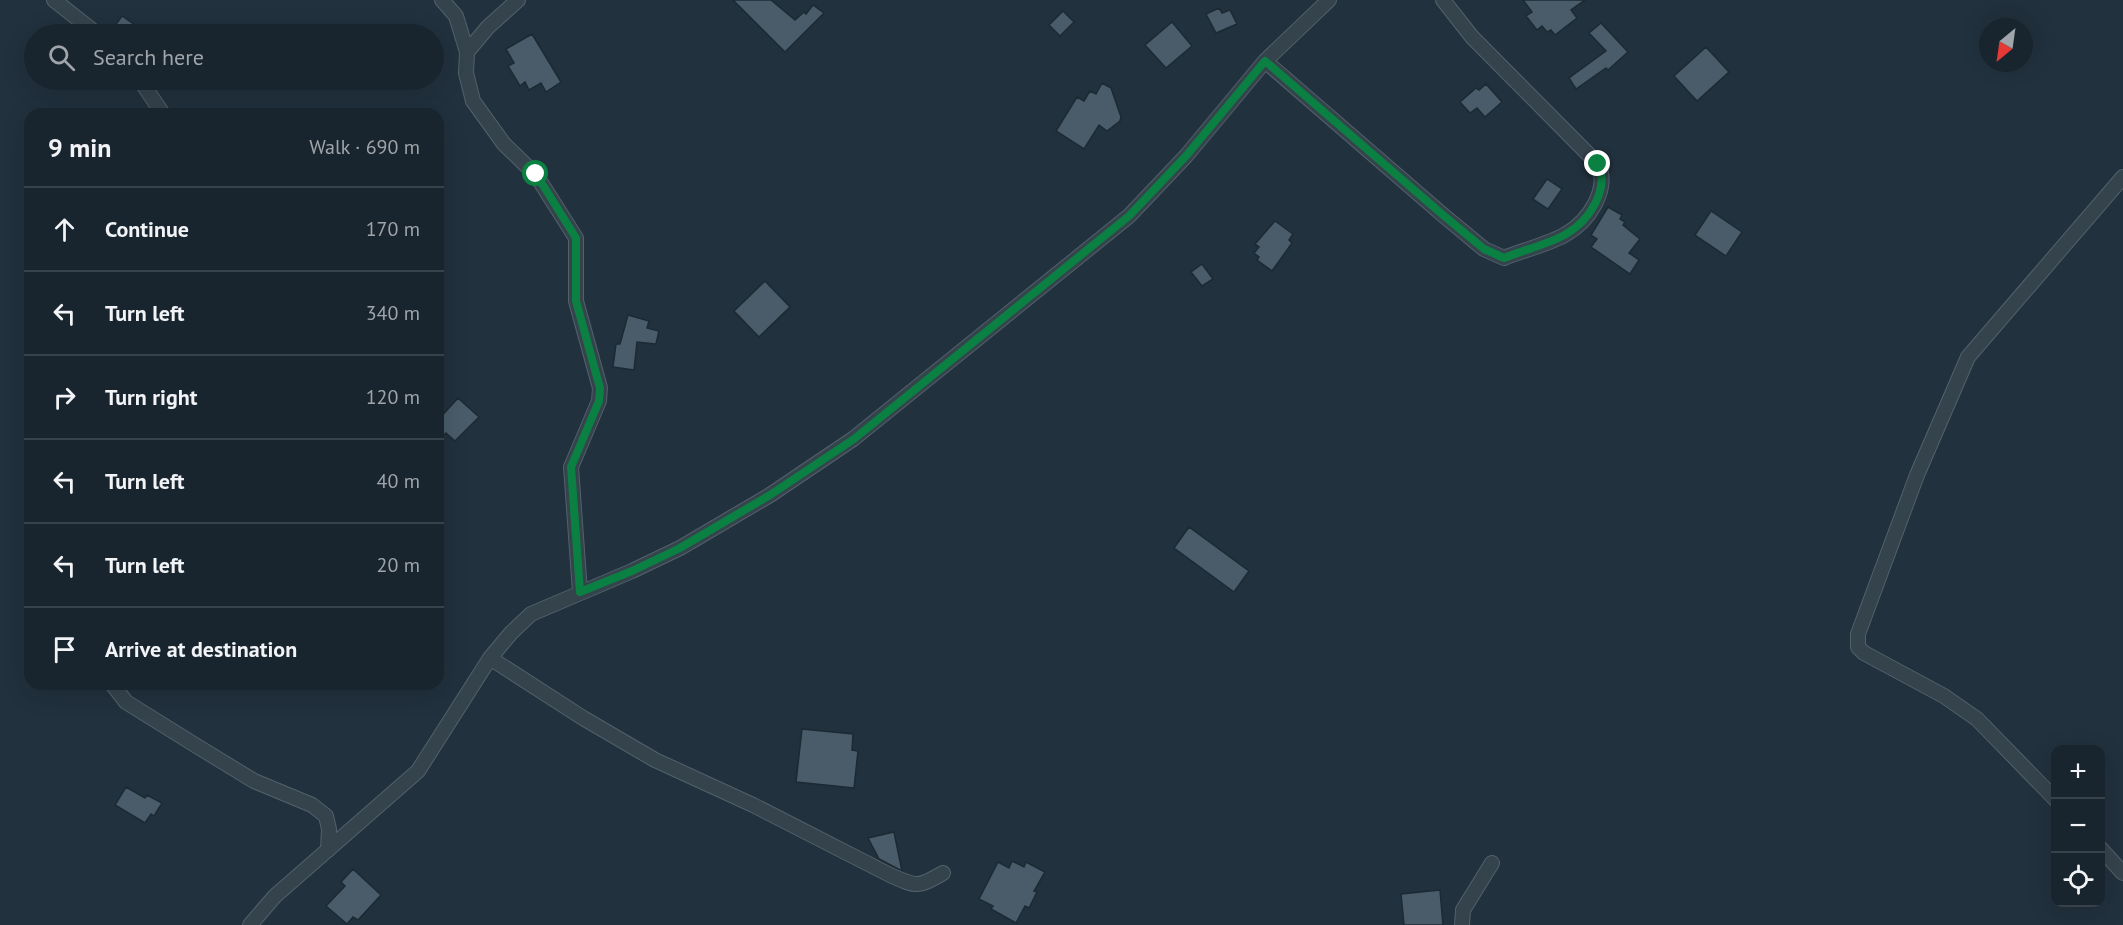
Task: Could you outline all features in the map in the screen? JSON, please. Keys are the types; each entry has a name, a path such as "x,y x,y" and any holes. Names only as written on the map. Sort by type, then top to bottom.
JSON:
{"street":[{"path":"54,0 84,24"},
{"path":"442,0 456,16 466,52 466,73 473,101 504,144 536,174 576,238 576,301 600,388 599,401 571,467 580,592"},
{"path":"466,52 488,27 518,0"},
{"path":"250,925 275,896 418,771 489,658 531,614 680,548 770,495 854,439 1129,216 1186,156 1265,61 1329,0"},
{"path":"1265,61 1484,249 1504,258 1566,234 1587,216 1603,189 1602,172 1598,164 1472,37 1443,0"},
{"path":"147,90 159,108"},
{"path":"2054,799 1977,719 1944,696 1864,653 1858,647 1858,634 1917,475 1968,357 2123,177"},
{"path":"489,658 583,718 655,760 753,805 911,885 922,885 943,873"},
{"path":"116,690 126,702 254,781 312,805 326,816 329,829 328,850"},
{"path":"2105,853 2123,873"},
{"path":"1462,925 1463,910 1492,863"}],"building":[{"path":"733,0 771,0 795,20 804,12 806,14 813,5 824,13 785,52"},
{"path":"1523,0 1585,0 1571,10 1577,18 1555,35 1551,30 1547,32 1542,26 1537,30 1526,16 1532,12"},
{"path":"1219,8 1222,13 1230,10 1237,24 1216,33 1206,14"},
{"path":"1063,11 1074,22 1060,36 1049,25"},
{"path":"122,16 134,24 116,24"},
{"path":"1172,22 1192,46 1166,68 1145,45"},
{"path":"1601,23 1628,52 1608,70 1606,68 1576,89 1569,78 1606,51 1589,33"},
{"path":"532,34 561,82 546,92 541,83 529,90 525,82 520,86 508,66 514,63 506,49"},
{"path":"1706,47 1729,72 1697,101 1674,76"},
{"path":"1102,83 1111,88 1121,117 1120,121 1107,131 1099,125 1084,149 1056,131 1077,97 1084,101 1090,91 1096,94"},
{"path":"1486,84 1502,102 1485,117 1477,108 1470,113 1460,102 1476,88 1479,90"},
{"path":"1547,179 1562,189 1548,209 1533,199"},
{"path":"1608,207 1622,215 1620,219 1625,222 1623,225 1640,239 1629,253 1639,260 1630,274 1591,247 1597,239 1591,235"},
{"path":"1711,211 1742,232 1726,256 1695,235"},
{"path":"1275,221 1293,234 1289,240 1292,243 1272,271 1257,260 1259,257 1254,253 1259,247 1255,244"},
{"path":"1202,264 1213,279 1202,286 1191,272"},
{"path":"765,281 790,307 759,337 734,311"},
{"path":"628,315 649,321 647,328 659,331 656,344 637,342 634,370 613,367 616,344 620,344"},
{"path":"458,398 479,417 455,441 446,433 444,435 444,413"},
{"path":"1189,527 1249,571 1234,592 1174,548"},
{"path":"802,729 853,734 852,750 858,751 854,788 796,782"},
{"path":"126,787 145,798 147,795 162,803 154,816 151,814 145,823 115,805"},
{"path":"894,832 902,871 879,859 868,838"},
{"path":"1012,861 1024,867 1026,862 1045,872 1034,891 1037,892 1029,908 1025,906 1016,923 991,909 993,906 979,899 998,862 1009,868"},
{"path":"353,869 381,895 358,920 353,917 347,924 326,906 345,886 341,882"},
{"path":"1440,890 1443,925 1404,925 1401,894"}],"route":[{"path":"536,174 576,238 576,301 600,388 599,401 571,467 580,592 680,548 770,495 854,439 1129,216 1186,156 1265,61 1484,249 1504,258 1566,234 1587,216 1603,189 1602,172 1598,164"}]}
